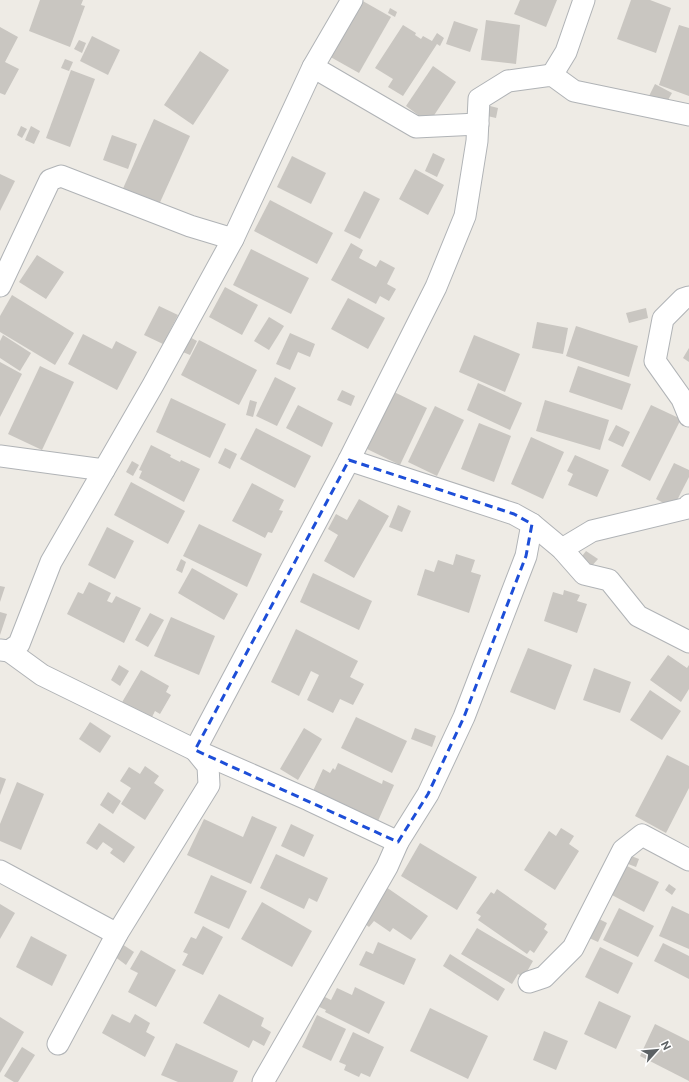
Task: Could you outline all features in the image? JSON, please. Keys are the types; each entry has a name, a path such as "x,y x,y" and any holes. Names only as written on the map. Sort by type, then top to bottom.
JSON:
{"street":[{"path":"4,650 19,644 50,562 153,385 233,239 313,67 352,0"},
{"path":"552,75 566,52 584,0"},
{"path":"313,67 416,127 478,124"},
{"path":"195,750 350,460 436,287 465,216 477,142 479,99 508,81 552,75 574,91 689,115"},
{"path":"0,286 50,180 61,176 190,226 233,239"},
{"path":"689,297 683,299 663,319 655,361 682,399 689,416"},
{"path":"0,456 104,470"},
{"path":"350,460 514,514 532,524 562,549 584,574 609,580 638,616 689,642"},
{"path":"562,549 592,531 688,508 689,505"},
{"path":"263,1082 387,867 398,842 428,794 464,717 526,556 532,524"},
{"path":"4,650 42,675 195,750 309,800 398,842"},
{"path":"58,1044 117,934 209,786 208,766 195,750"},
{"path":"529,982 544,977 573,948 623,850 642,835 689,860"},
{"path":"0,871 117,934"}],"highlighted area":[{"path":"349,460 514,514 532,524 526,556 464,717 428,794 398,842 195,750"}],"building":[{"path":"40,0 83,0 81,5 85,6 70,47 29,31"},
{"path":"361,0 391,17 359,73 327,55"},
{"path":"520,0 557,0 546,27 514,14"},
{"path":"631,0 650,0 671,8 656,53 617,39"},
{"path":"390,8 397,12 395,17 388,13"},
{"path":"486,20 520,25 516,64 481,60"},
{"path":"454,21 478,29 470,52 446,44"},
{"path":"403,25 416,33 415,35 421,39 423,36 432,41 437,33 444,38 440,46 437,44 403,96 388,87 393,79 375,68"},
{"path":"679,25 689,28 689,96 659,85"},
{"path":"0,27 18,37 5,62 19,69 5,95 0,93"},
{"path":"92,36 120,50 108,75 80,61"},
{"path":"79,40 86,43 82,53 74,49"},
{"path":"200,51 229,70 193,125 164,105"},
{"path":"65,59 73,62 69,71 61,68"},
{"path":"433,66 456,82 429,123 406,106"},
{"path":"71,70 95,79 70,147 46,138"},
{"path":"655,84 672,93 664,107 648,98"},
{"path":"486,105 498,108 496,118 483,115"},
{"path":"154,119 190,136 157,209 121,193"},
{"path":"21,126 27,129 22,138 17,135"},
{"path":"31,126 40,131 34,144 25,140"},
{"path":"112,135 137,144 128,169 103,160"},
{"path":"433,153 445,159 437,177 425,171"},
{"path":"292,156 326,173 311,204 277,187"},
{"path":"415,169 444,185 428,215 399,199"},
{"path":"0,174 15,181 0,211"},
{"path":"364,191 380,199 360,239 344,231"},
{"path":"270,200 333,233 317,264 254,231"},
{"path":"351,243 363,250 359,258 376,267 380,260 395,268 387,284 396,289 389,301 380,296 376,304 331,280"},
{"path":"251,249 309,278 291,314 233,285"},
{"path":"37,255 64,272 46,299 19,282"},
{"path":"225,287 258,305 242,335 209,317"},
{"path":"12,295 74,333 55,365 0,332 0,316"},
{"path":"348,298 385,318 368,349 331,329"},
{"path":"159,306 178,315 163,344 144,335"},
{"path":"646,308 648,318 629,323 626,313"},
{"path":"269,317 284,326 269,350 254,341"},
{"path":"537,322 568,328 563,354 532,348"},
{"path":"576,326 638,346 629,377 566,356"},
{"path":"290,333 315,344 310,357 298,352 290,370 276,364"},
{"path":"83,334 112,349 116,341 137,352 117,390 68,364"},
{"path":"3,335 31,353 20,371 0,358 0,341"},
{"path":"186,335 197,341 190,355 178,350"},
{"path":"474,335 520,354 505,392 459,372"},
{"path":"199,340 257,370 239,405 181,375"},
{"path":"689,348 689,362 683,358"},
{"path":"0,362 22,374 0,417"},
{"path":"40,366 74,382 42,450 8,434"},
{"path":"578,366 631,384 622,410 569,392"},
{"path":"275,377 296,388 277,426 256,416"},
{"path":"478,383 522,403 510,430 467,410"},
{"path":"342,390 355,396 351,406 337,400"},
{"path":"394,392 427,408 400,465 367,449"},
{"path":"171,398 226,424 210,458 156,432"},
{"path":"250,400 257,402 253,417 246,415"},
{"path":"545,400 609,420 600,450 536,431"},
{"path":"298,405 333,423 322,447 286,428"},
{"path":"651,405 681,419 650,481 621,466"},
{"path":"435,406 464,420 437,476 408,462"},
{"path":"479,423 511,436 494,482 461,469"},
{"path":"616,425 630,432 623,447 608,440"},
{"path":"256,428 311,456 295,488 240,459"},
{"path":"531,437 564,452 543,499 511,484"},
{"path":"151,445 171,455 170,457 180,462 181,460 200,469 184,502 139,478 142,471 139,470"},
{"path":"225,448 237,454 230,469 218,463"},
{"path":"575,455 609,470 597,497 568,485 573,474 567,471"},
{"path":"132,461 139,465 133,476 126,472"},
{"path":"674,463 689,470 689,477 673,508 656,499"},
{"path":"131,482 185,511 168,544 114,515"},
{"path":"252,483 284,500 279,510 283,511 272,533 268,532 265,538 232,521"},
{"path":"359,499 389,516 354,578 324,561 338,535 328,529 336,514 347,520"},
{"path":"398,505 411,511 402,532 389,527"},
{"path":"199,524 262,554 247,587 183,556"},
{"path":"107,527 134,541 115,579 88,565"},
{"path":"586,551 598,559 590,568 579,560"},
{"path":"456,554 475,560 471,572 481,575 469,613 417,595 425,569 434,572 438,560 453,565"},
{"path":"181,559 186,562 182,573 176,570"},
{"path":"192,568 238,594 224,620 178,593"},
{"path":"313,573 372,601 359,630 300,602"},
{"path":"89,582 111,593 107,601 112,603 116,596 141,608 124,643 67,614 78,592 83,594"},
{"path":"0,586 5,587 0,602"},
{"path":"564,590 580,595 577,601 587,604 577,633 544,621 553,592 563,595"},
{"path":"0,612 7,614 0,635"},
{"path":"150,613 164,620 148,647 135,640"},
{"path":"171,617 215,636 199,675 154,656"},
{"path":"296,629 358,661 350,677 364,684 353,705 340,699 333,713 307,700 319,675 311,671 299,696 271,682"},
{"path":"528,648 572,665 555,710 510,692"},
{"path":"668,655 687,668 689,665 689,689 681,702 650,680"},
{"path":"119,665 129,671 120,686 111,680"},
{"path":"594,668 631,682 620,713 583,700"},
{"path":"141,670 169,686 166,692 171,695 160,714 155,711 150,721 121,704"},
{"path":"650,690 681,711 662,740 630,720"},
{"path":"356,717 407,741 392,773 341,748"},
{"path":"90,722 111,736 100,753 79,739"},
{"path":"304,728 322,739 298,780 280,769"},
{"path":"415,728 436,736 432,747 411,739"},
{"path":"667,755 689,766 689,788 666,833 635,816"},
{"path":"338,763 382,784 383,780 394,785 378,821 313,791 323,769 330,773 333,768 335,770"},
{"path":"145,766 159,776 154,783 164,790 145,820 121,804 131,788 120,781 129,767 140,774"},
{"path":"0,777 6,779 0,795"},
{"path":"17,782 44,794 21,850 0,841 0,824"},
{"path":"108,792 121,801 113,814 100,805"},
{"path":"252,816 277,827 251,884 187,855 204,819 243,837"},
{"path":"99,823 135,847 124,863 110,853 113,849 103,842 97,850 86,843"},
{"path":"291,824 314,835 304,857 281,846"},
{"path":"561,828 574,836 569,844 579,851 555,890 524,870 549,831 556,836"},
{"path":"420,843 477,877 457,910 401,876"},
{"path":"276,854 328,878 317,902 309,898 304,909 260,888"},
{"path":"626,854 639,859 636,867 623,862"},
{"path":"625,865 659,882 644,912 610,894"},
{"path":"211,875 247,891 229,929 194,913"},
{"path":"669,884 676,889 672,895 665,890"},
{"path":"386,887 428,916 411,940 393,928 390,932 374,921 369,927 359,919"},
{"path":"497,889 547,924 544,929 548,932 534,953 530,950 527,954 478,920 481,916 476,913 491,892 494,894"},
{"path":"262,902 312,931 292,967 241,939"},
{"path":"0,904 15,913 0,939"},
{"path":"672,906 689,914 689,949 659,936"},
{"path":"619,908 654,926 638,957 603,940"},
{"path":"597,918 607,923 598,942 587,937"},
{"path":"203,926 223,937 203,975 182,965 188,954 183,952 191,937 196,939"},
{"path":"477,928 533,961 524,977 518,974 512,984 461,954"},
{"path":"31,936 67,955 52,986 16,967"},
{"path":"378,942 416,959 404,985 359,965 366,951 373,954"},
{"path":"663,943 689,956 689,979 654,961"},
{"path":"122,944 134,952 126,965 114,956"},
{"path":"600,947 633,963 618,994 585,977"},
{"path":"141,950 176,970 156,1007 128,992 138,973 130,969"},
{"path":"450,954 505,989 498,1001 443,966"},
{"path":"355,987 385,1002 369,1034 325,1012 326,1010 317,1006 321,995 331,1000 337,988 352,995"},
{"path":"219,994 264,1018 261,1026 271,1032 264,1046 253,1040 249,1048 203,1023"},
{"path":"599,1001 631,1016 616,1049 584,1034"},
{"path":"430,1008 488,1036 468,1079 410,1051"},
{"path":"112,1014 130,1023 135,1014 150,1023 146,1032 155,1037 145,1057 102,1033"},
{"path":"317,1015 346,1029 331,1061 302,1047"},
{"path":"0,1017 24,1032 0,1073"},
{"path":"655,1024 689,1041 689,1081 640,1056"},
{"path":"544,1031 568,1041 556,1070 533,1060"},
{"path":"353,1032 384,1047 370,1077 361,1073 359,1077 344,1070 346,1065 339,1062"},
{"path":"176,1043 238,1071 233,1082 178,1082 161,1075"},
{"path":"22,1047 35,1055 18,1082 14,1082 4,1076"}]}
